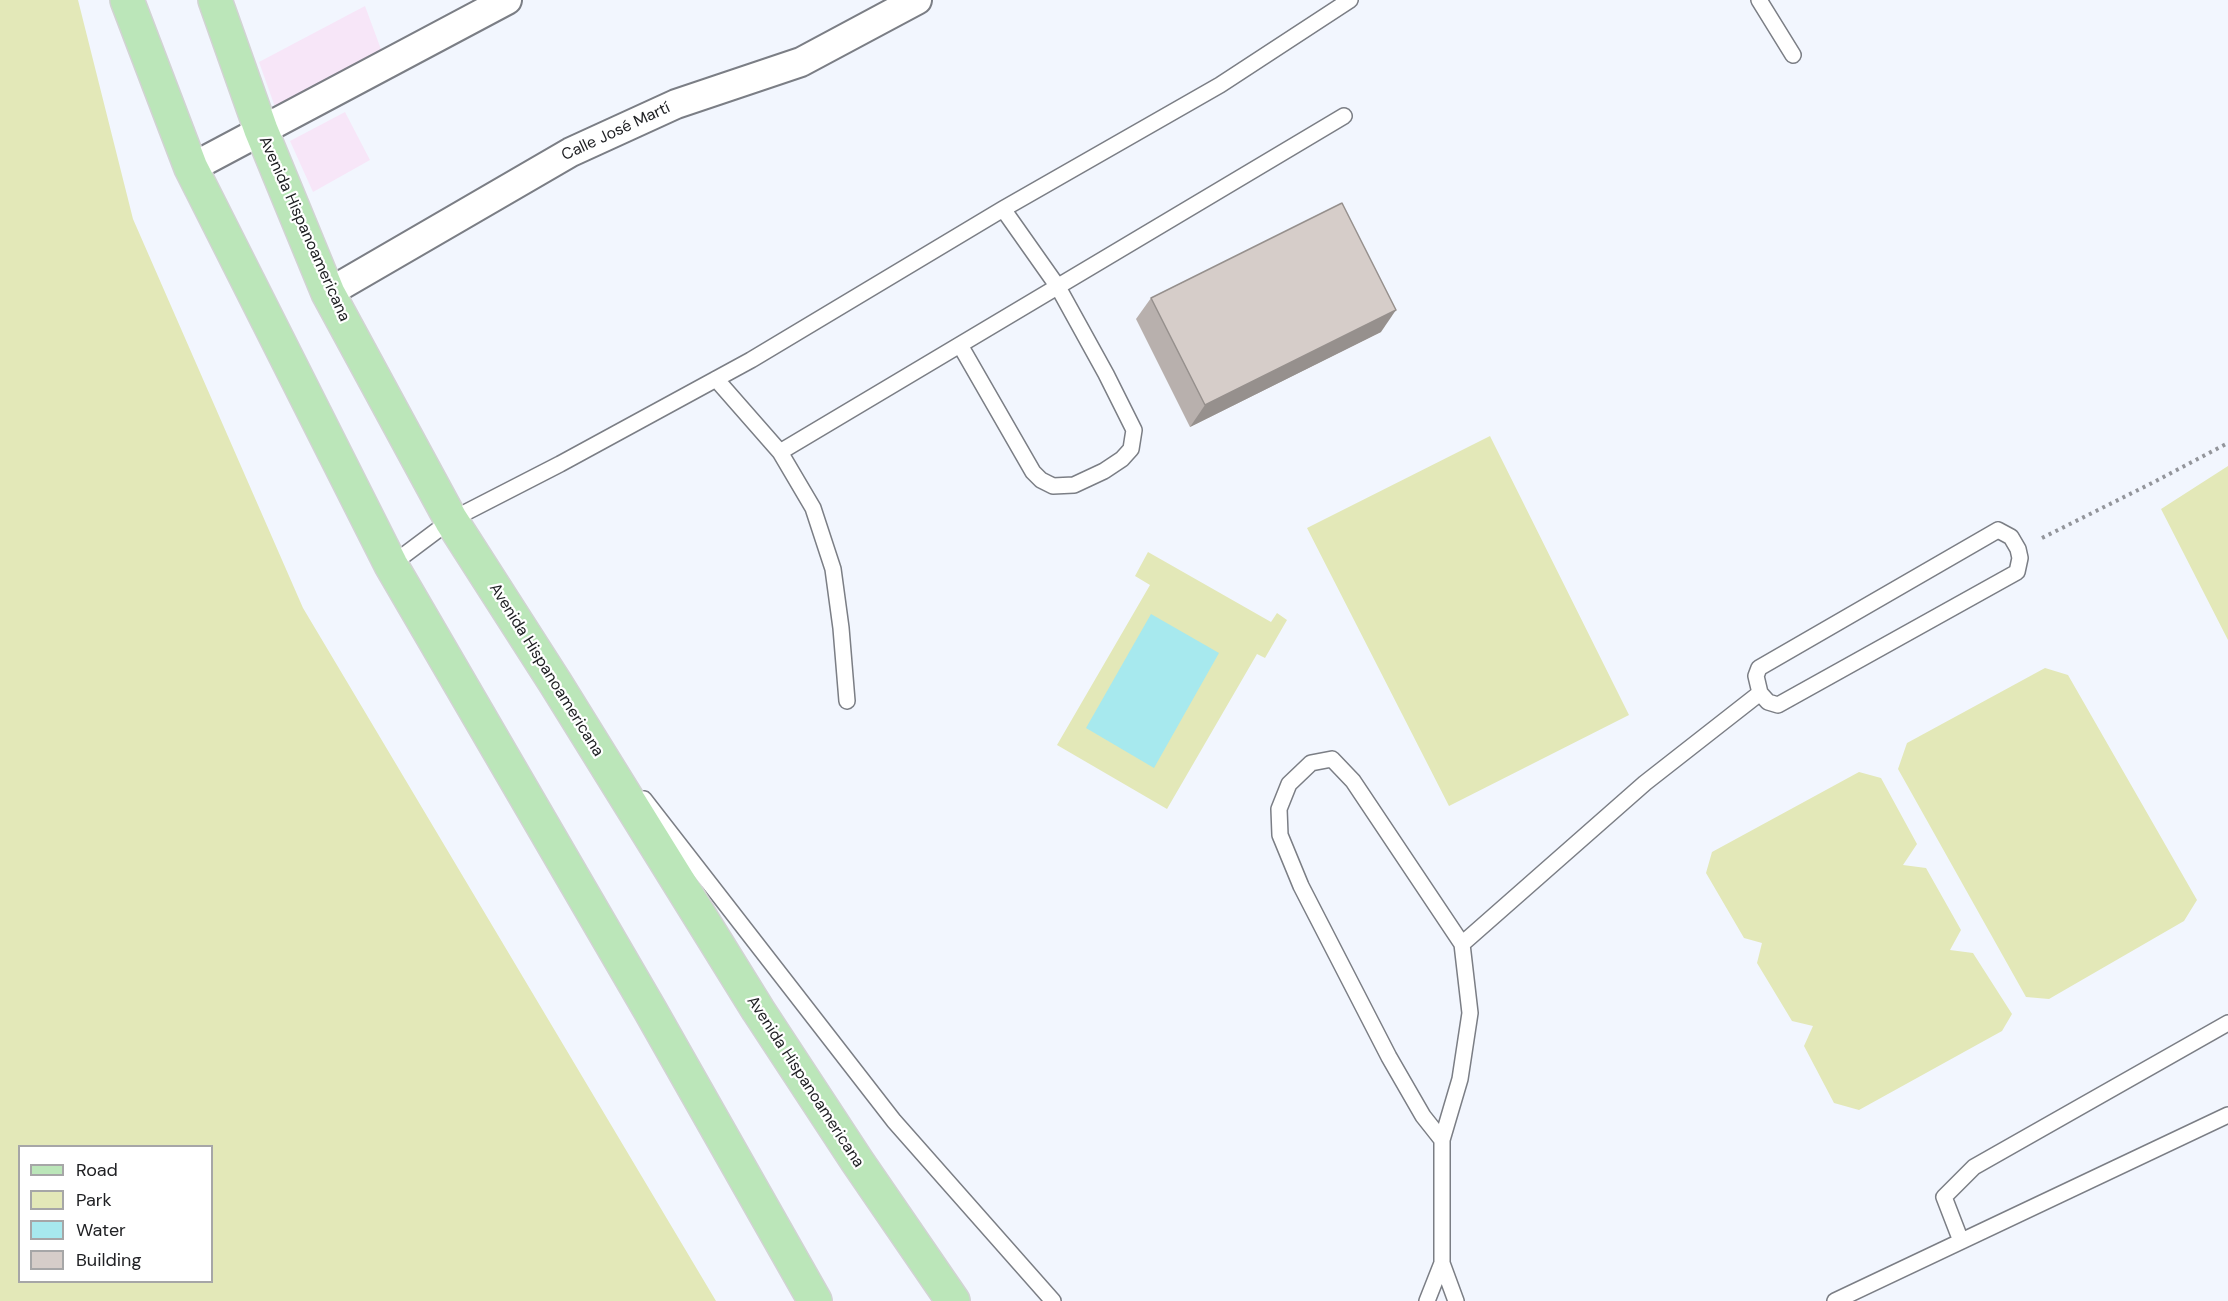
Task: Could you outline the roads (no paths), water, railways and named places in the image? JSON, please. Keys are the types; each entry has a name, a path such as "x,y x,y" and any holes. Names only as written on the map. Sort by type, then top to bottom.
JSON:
{"main road":[{"path":"127,0 191,168 391,565 650,1010 815,1301"},
{"name":"Avenida Hispanoamericana","path":"214,0 261,130 328,293 451,520 758,1010 856,1161 953,1301"}],"street":[{"path":"191,168 507,0"},
{"name":"Calle José Martí","path":"328,293 571,152 676,104 801,62 918,0"}],"lane":[{"path":"391,565 451,520 542,474 751,360 1003,209 1220,85 1350,0"},
{"path":"1759,0 1793,55"},
{"path":"780,452 1344,116"},
{"path":"960,345 1033,472 1053,486 1074,485 1104,471 1122,459 1131,449 1134,430 1058,287 1003,209"},
{"path":"716,379 780,452 813,508 833,569 847,701"},
{"path":"1998,530 2011,537 2020,558 2018,572 1778,705 1768,702 1760,693 1756,676 1759,668 1998,530"},
{"path":"560,691 894,1121 1053,1301"},
{"path":"1462,944 1644,783 1760,693"},
{"path":"1442,1140 1423,1116 1389,1057 1301,886 1280,835 1279,809 1289,784 1311,763 1332,759 1353,781 1462,944 1470,1013 1460,1079 1442,1140 1442,1263 1456,1301"},
{"path":"1961,1241 1944,1197 1974,1167 2228,1023"},
{"path":"1835,1301 2228,1115"},
{"path":"1427,1301 1442,1263"}],"water":[{"path":"1151,614 1219,653 1154,768 1086,728"}]}
